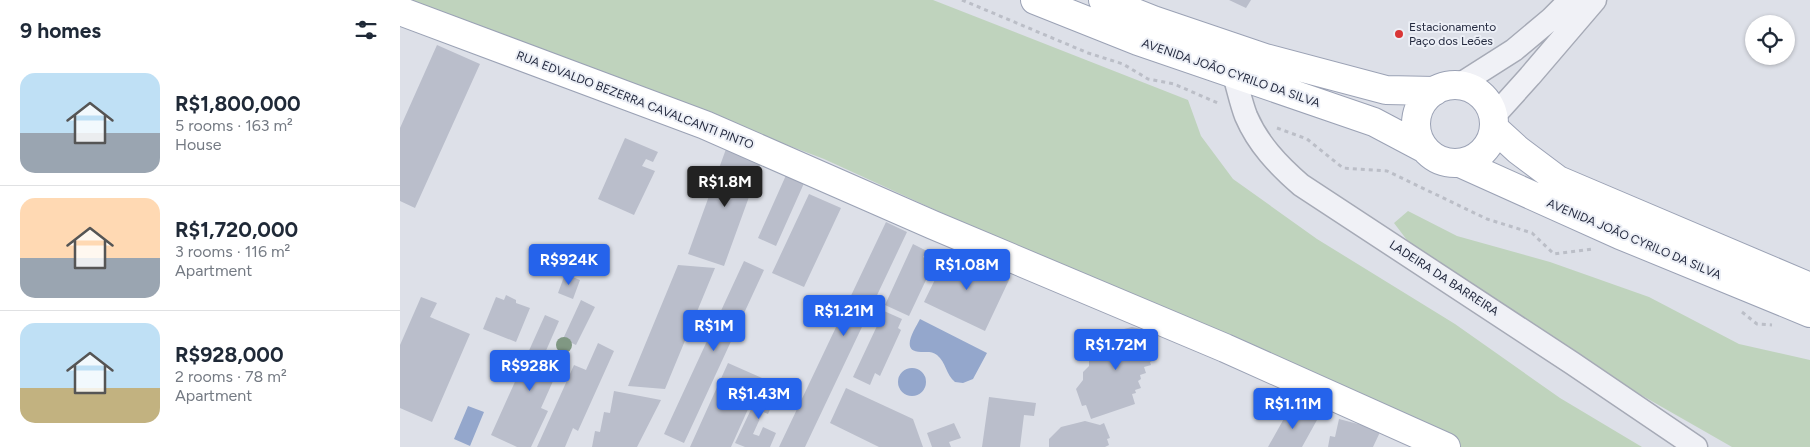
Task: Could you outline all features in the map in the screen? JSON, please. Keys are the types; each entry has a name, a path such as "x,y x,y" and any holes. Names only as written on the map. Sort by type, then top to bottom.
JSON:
{"main road":[{"name":"AVENIDA JOÃO CYRILO DA SILVA","path":"1035,0 1138,41 1374,122 1425,149"},
{"name":"AVENIDA JOÃO CYRILO DA SILVA","path":"1103,0 1153,20 1265,58 1386,90 1447,88"},
{"name":"RUA EDVALDO BEZERRA CAVALCANTI PINTO","path":"400,11 705,125 933,225 1225,348 1446,447"},
{"path":"1447,88 1471,88 1481,94 1489,104 1494,122 1491,140 1483,151 1473,159 1460,162 1447,162 1435,158 1425,149 1419,138 1416,125 1419,112 1425,100 1447,88"},
{"name":"AVENIDA JOÃO CYRILO DA SILVA","path":"1494,122 1518,150 1558,180 1810,287"},
{"name":"AVENIDA JOÃO CYRILO DA SILVA","path":"1460,162 1620,235 1810,313"}],"street":[{"path":"1447,88 1514,50 1552,19 1570,0"},
{"path":"1494,122 1530,76 1595,0"},
{"name":"LADEIRA DA BARREIRA","path":"1234,75 1246,116 1259,141 1277,163 1301,185 1564,357 1696,447"}],"path":[{"path":"962,0 1088,52 1123,64 1148,79 1174,84 1246,116 1307,139 1343,168 1388,171 1487,219 1532,233 1554,254 1593,249"},
{"path":"1736,308 1758,324 1775,325"}],"green space":[{"path":"405,0 933,0 1188,100 1201,136 1233,179 1317,239 1455,324 1560,398 1642,447 1460,447 1226,343 824,159"},
{"path":"1408,211 1457,236 1550,262 1649,297 1739,344 1810,360 1810,447 1732,447 1592,367 1429,269 1394,223"}],"water":[{"path":"920,319 987,353 973,379 963,383 955,382 937,355 931,352 914,351 911,348 910,339"},
{"path":"912,368 922,372 926,382 922,392 912,396 902,392 898,382 902,372"},
{"path":"468,406 484,412 470,446 454,439"}],"building":[{"path":"1229,0 1251,0 1246,8"},
{"path":"437,45 480,64 415,208 400,201 400,128"},
{"path":"625,138 658,152 653,162 646,159 642,166 655,171 634,215 598,199"},
{"path":"726,149 762,161 724,266 688,254"},
{"path":"787,173 805,181 776,246 758,238"},
{"path":"809,194 841,208 804,287 772,273"},
{"path":"886,222 907,232 805,447 779,447"},
{"path":"913,244 927,251 923,257 934,263 909,316 885,305"},
{"path":"949,251 1009,280 985,331 924,302"},
{"path":"744,261 764,270 684,443 664,434"},
{"path":"678,265 715,268 665,389 628,386"},
{"path":"565,274 580,280 573,299 558,293"},
{"path":"506,295 516,300 516,303 530,308 516,342 483,329 496,297 504,300"},
{"path":"421,297 437,303 430,317 470,334 432,422 400,408 400,345"},
{"path":"581,300 595,307 576,345 563,339"},
{"path":"884,311 902,319 898,328 901,330 880,376 875,373 870,385 853,377"},
{"path":"545,315 559,321 545,353 562,361 541,408 548,411 531,447 517,447 491,435"},
{"path":"1132,327 1146,330 1151,329 1156,344 1153,345 1156,351 1151,353 1154,360 1150,362 1151,365 1144,367 1146,373 1140,375 1141,379 1138,381 1141,388 1135,390 1136,393 1132,394 1135,404 1091,419 1086,405 1082,406 1076,389 1083,380 1083,372 1089,366 1089,358 1096,353 1095,344 1108,333"},
{"path":"598,343 614,351 578,431 573,428 565,447 537,447 574,365 586,370"},
{"path":"728,363 762,378 731,447 690,447"},
{"path":"764,382 779,389 768,414 763,412 753,434 759,436 763,427 776,433 770,447 745,447 735,443"},
{"path":"846,388 913,419 923,447 879,447 830,423"},
{"path":"614,391 661,400 637,447 592,447 595,431 600,432 604,412 610,413"},
{"path":"989,397 1036,403 1034,416 1024,415 1020,447 982,447"},
{"path":"1291,406 1317,420 1302,447 1268,447"},
{"path":"1339,419 1381,430 1373,447 1328,447 1330,436 1335,437"},
{"path":"1085,421 1100,425 1104,423 1110,438 1107,439 1109,445 1105,447 1049,447 1049,439 1061,427"},
{"path":"954,423 961,438 949,442 951,447 932,447 927,433"}],"place":[{"name":"Estacionamento Paço dos Leões","path":"1399,34"}]}
